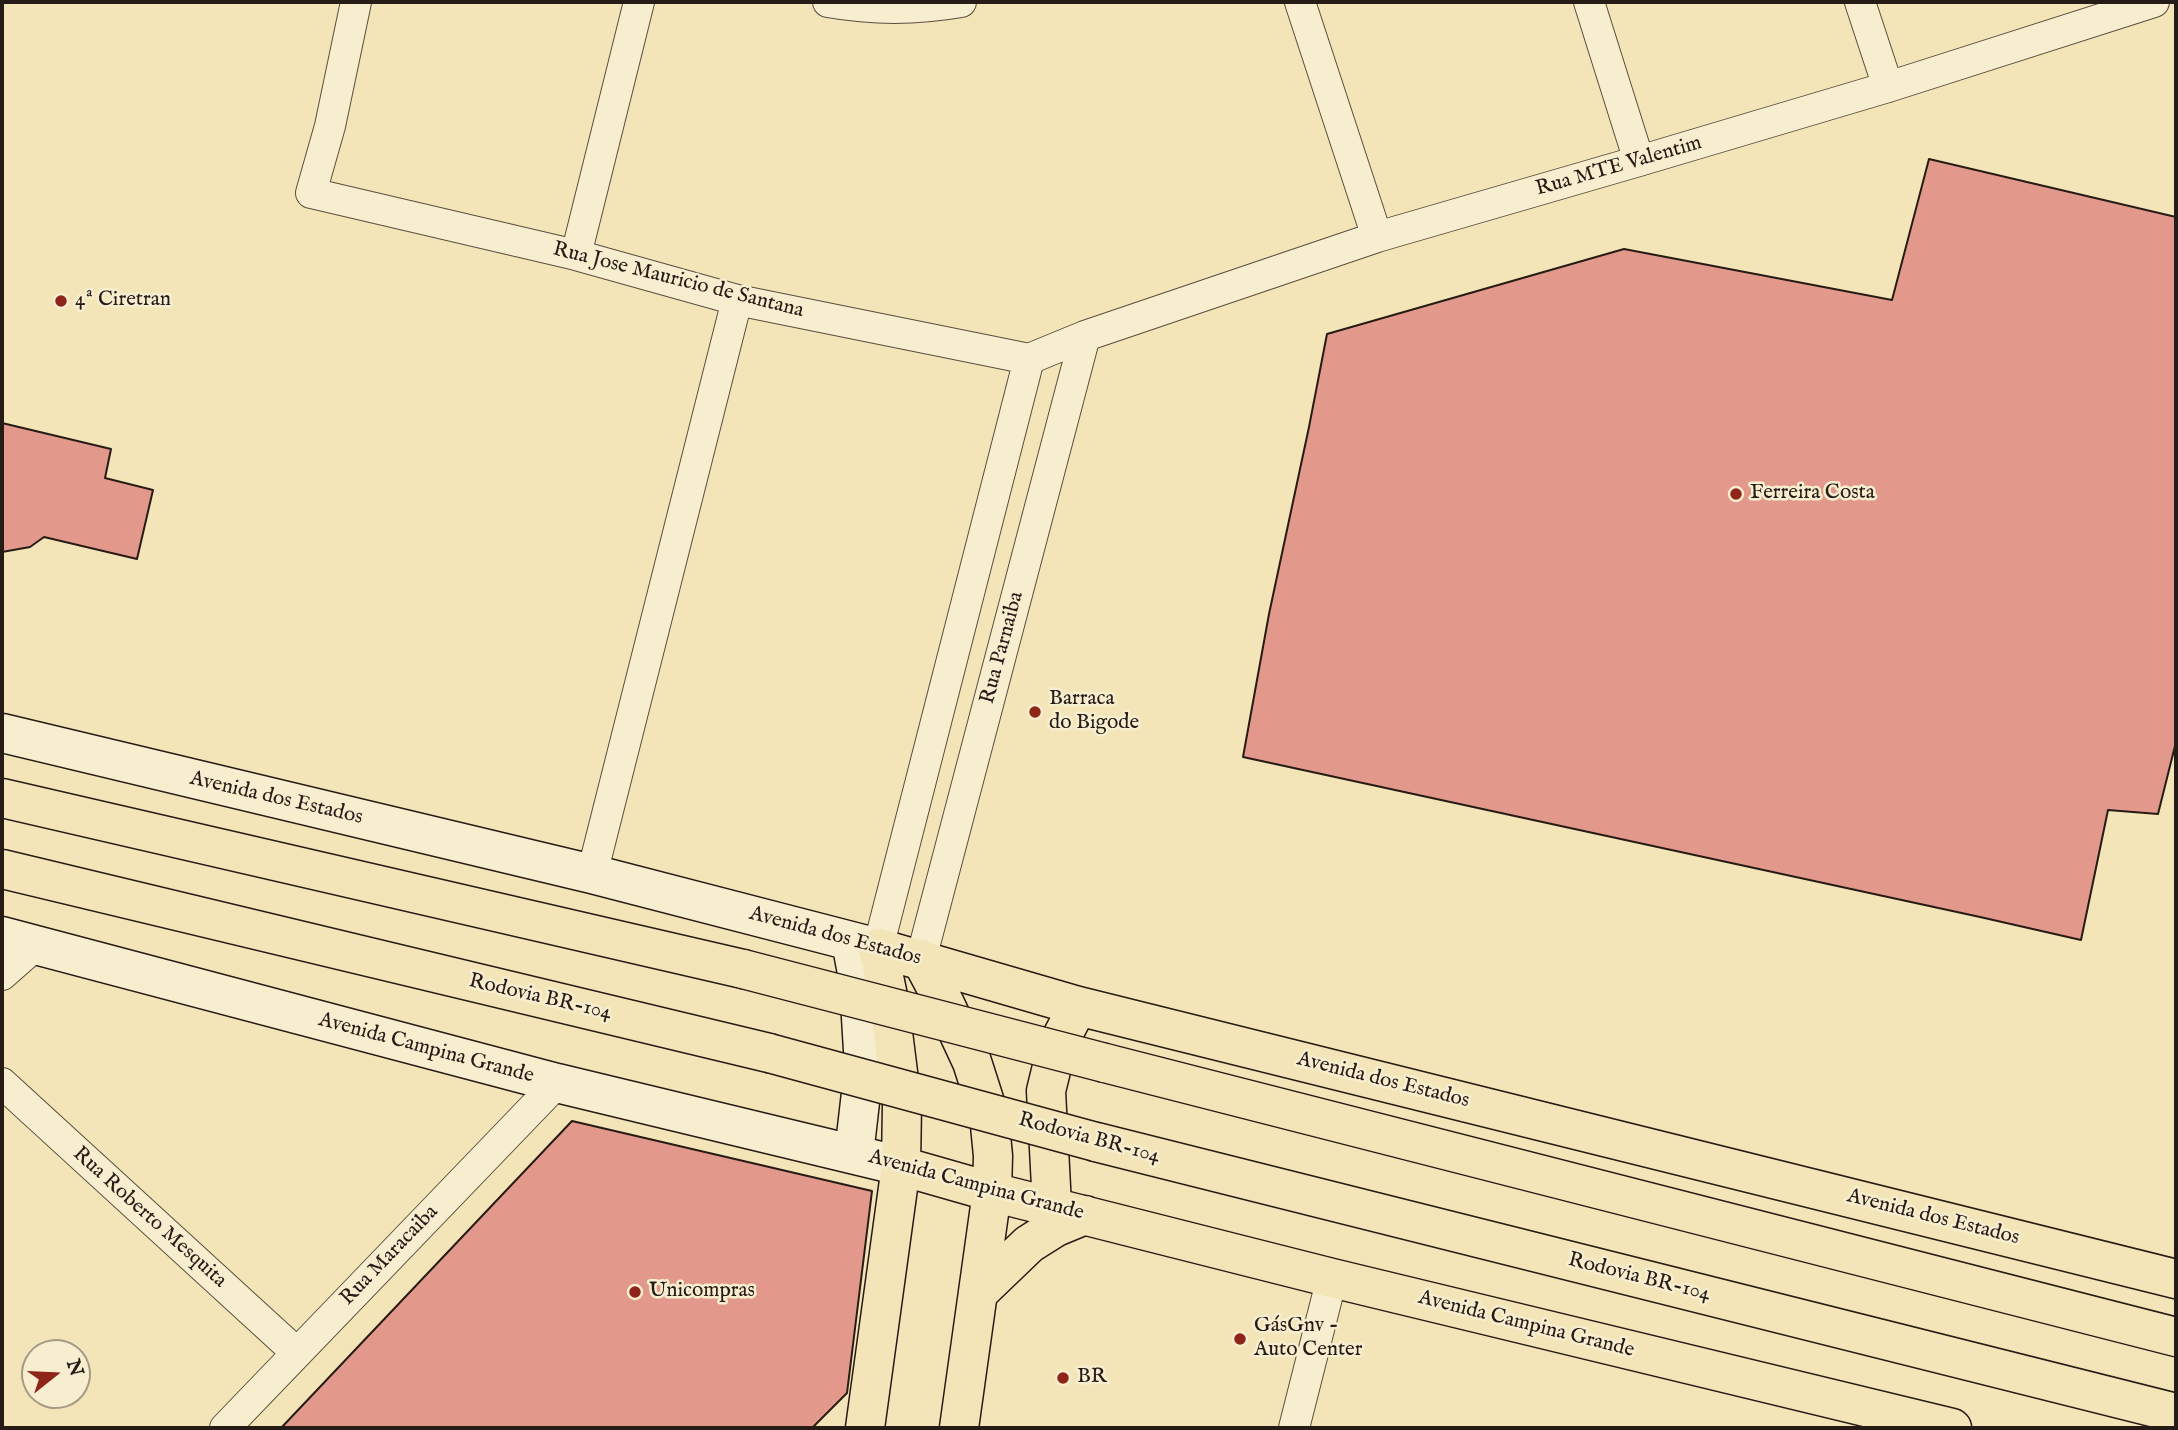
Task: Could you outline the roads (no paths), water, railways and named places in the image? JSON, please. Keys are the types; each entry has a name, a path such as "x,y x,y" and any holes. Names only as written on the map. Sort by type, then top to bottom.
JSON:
{"main road":[{"name":"Avenida dos Estados","path":"2,733 592,874 921,959 1078,1006 2176,1279"},
{"path":"2,798 743,969 2176,1337"},
{"name":"Rodovia BR-104","path":"2,869 769,1053 1096,1142 2176,1413"},
{"name":"Avenida Campina Grande","path":"19,940 557,1083 854,1154 992,1192 1332,1278 1952,1428"},
{"path":"854,1154 864,1067 859,984 865,944"},
{"path":"865,944 889,1001 902,1104 901,1166 865,1428"},
{"path":"921,959 972,1062 989,1115 993,1156 992,1192 959,1428"},
{"path":"979,1292 1029,1244 1056,1227 1069,1210 1046,1091 1057,1046 1078,1006"}],"street":[{"name":"Rua Jose Mauricio de Santana","path":"356,2 330,126 311,193 576,255 737,300 1029,359"},
{"path":"576,255 639,2"},
{"path":"828,2 859,8 902,9 947,3"},
{"path":"1300,2 1377,237"},
{"path":"1589,2 1639,162"},
{"path":"1860,2 1888,87"},
{"name":"Rua MTE Valentim","path":"1085,336 1377,237 1888,87 2154,2"},
{"path":"592,874 737,300"},
{"path":"865,944 1029,359 1085,336"},
{"name":"Rua Parnaiba","path":"921,959 1085,336"},
{"path":"2,975 19,940"},
{"name":"Rua Roberto Mesquita","path":"2,1083 297,1353"},
{"name":"Rua Maracaiba","path":"225,1428 557,1083"},
{"path":"1294,1428 1332,1278"}],"place":[{"name":"4ª Ciretran","path":"61,301"},
{"name":"Ferreira Costa","path":"1736,494"},
{"name":"Barraca do Bigode","path":"1035,712"},
{"name":"Unicompras","path":"635,1292"},
{"name":"GásGnv - Auto Center","path":"1240,1339"},
{"name":"BR","path":"1063,1378"}]}
